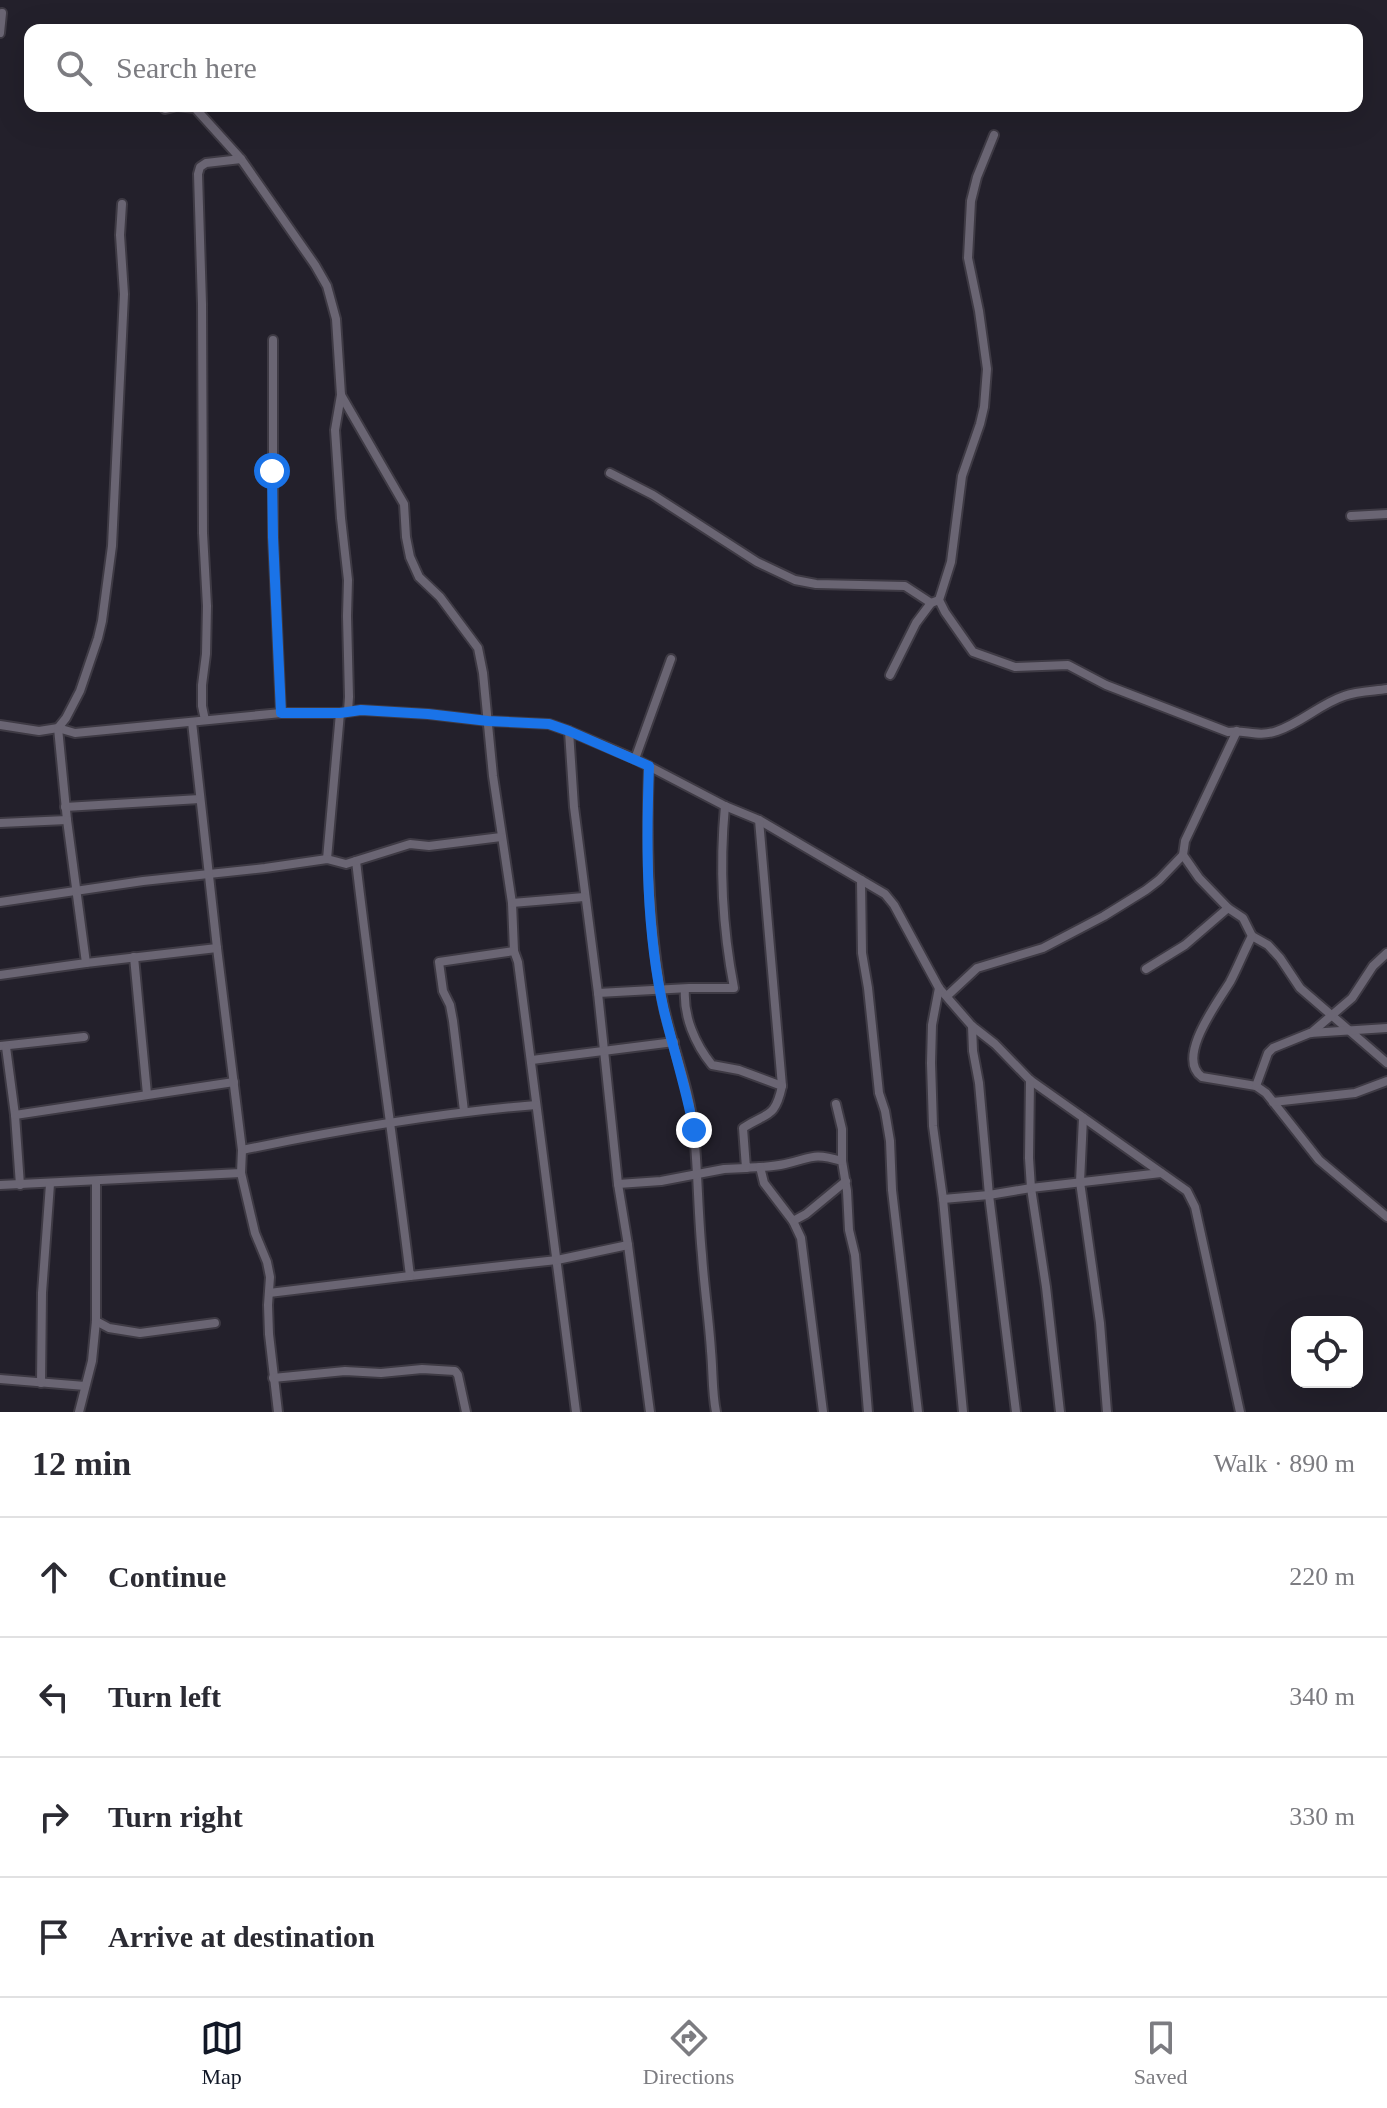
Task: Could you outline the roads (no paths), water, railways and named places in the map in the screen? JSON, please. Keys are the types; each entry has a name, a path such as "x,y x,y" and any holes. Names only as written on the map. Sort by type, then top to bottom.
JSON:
{"street":[{"path":"0,33 2,13"},
{"path":"199,112 241,159 315,265 327,286 336,319 341,395 335,430 348,580 344,712 327,859"},
{"path":"890,675 916,623 935,602 951,562 962,476 984,407 987,369 968,258 971,201 994,135"},
{"path":"205,720 202,685 207,606 203,533 198,174 200,167 206,163 241,159"},
{"path":"86,963 58,728 80,691 98,638 112,546 124,294 120,257 122,204"},
{"path":"273,340 273,537 281,713"},
{"path":"341,395 404,504 410,557 419,577 440,597 478,648 512,903 514,951 532,1060 576,1412"},
{"path":"610,473 653,495 757,562 795,580 816,584 905,586 935,602 973,652 1015,667 1068,665 1106,685 1228,732 1249,735 1277,731 1344,695 1387,689"},
{"path":"1351,516 1387,514"},
{"path":"635,759 671,659"},
{"path":"0,725 39,731 58,728 75,733 281,713 344,712 428,714 549,724 635,759 725,806 759,820 885,894 939,988 972,1026 995,1044 1030,1080 1187,1191 1195,1207 1240,1412"},
{"path":"192,722 242,1150 241,1173 255,1233 270,1277 268,1305 278,1412"},
{"path":"569,731 574,807 618,1184 650,1412"},
{"path":"947,996 977,968 1043,948 1104,916 1152,885 1183,855 1185,841 1237,731"},
{"path":"649,766 649,897 653,940 661,990 694,1130 716,1412"},
{"path":"65,807 200,799"},
{"path":"598,993 734,988 721,883 725,806"},
{"path":"0,823 67,820"},
{"path":"746,1168 743,1128 776,1109 782,1086 759,820"},
{"path":"0,902 327,859 346,864 410,844 429,846 501,837"},
{"path":"1183,855 1199,878 1228,908 1243,918 1252,936 1268,945 1280,958 1300,988 1387,1063"},
{"path":"356,861 410,1276"},
{"path":"861,880 862,953 879,1093 890,1141 892,1190 918,1412"},
{"path":"512,903 584,897"},
{"path":"1146,969 1185,945 1228,908"},
{"path":"1252,936 1230,982 1209,1014 1194,1054 1193,1066 1202,1077 1256,1086 1266,1093 1319,1160 1387,1217"},
{"path":"0,975 217,948"},
{"path":"464,1111 453,1021 443,991 439,962 514,951"},
{"path":"1256,1086 1269,1050 1310,1033 1331,1017 1352,998 1361,981 1387,953"},
{"path":"134,957 147,1094"},
{"path":"939,988 932,1025 933,1126 963,1412"},
{"path":"685,989 684,1004 690,1027 712,1065 739,1070 782,1086"},
{"path":"972,1026 1016,1412"},
{"path":"1310,1033 1387,1028"},
{"path":"20,1185 15,1115 3,1046 84,1037"},
{"path":"532,1060 674,1042"},
{"path":"1030,1080 1031,1188 1060,1412"},
{"path":"1273,1102 1355,1093 1387,1081"},
{"path":"15,1115 234,1082"},
{"path":"836,1104 842,1129 842,1161 849,1230 855,1255 868,1412"},
{"path":"242,1150 464,1111 536,1105"},
{"path":"1083,1118 1080,1182 1100,1323 1107,1412"},
{"path":"618,1184 787,1164 807,1156 821,1155 842,1161"},
{"path":"760,1167 767,1190 793,1221 801,1238 823,1412"},
{"path":"0,1185 241,1173"},
{"path":"943,1199 1162,1173"},
{"path":"79,1412 92,1361 96,1321 96,1181"},
{"path":"793,1221 846,1181"},
{"path":"41,1383 42,1293 50,1184"},
{"path":"269,1293 557,1260 628,1245"},
{"path":"96,1321 109,1328 140,1333 215,1323"},
{"path":"273,1378 345,1371 455,1371 466,1412"},
{"path":"0,1379 85,1386"}]}
